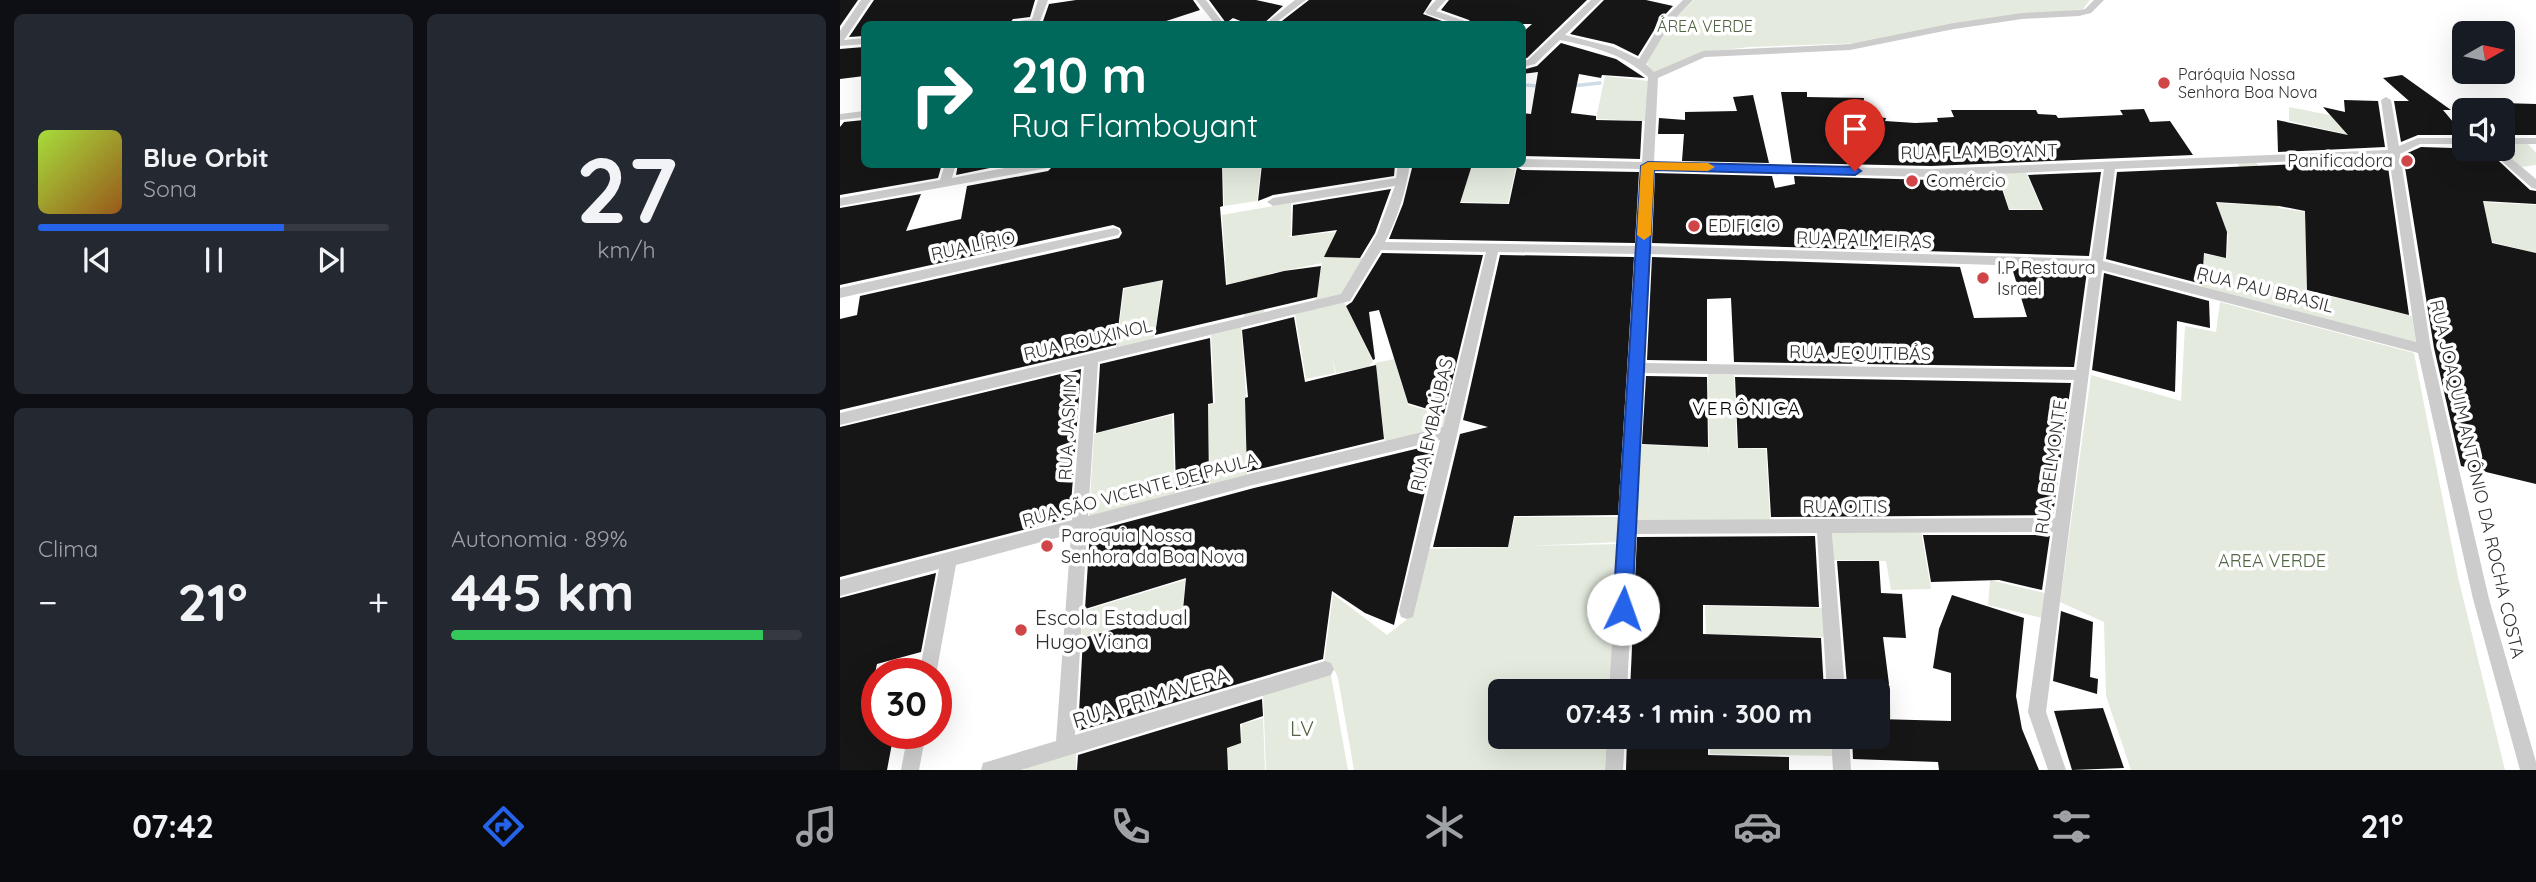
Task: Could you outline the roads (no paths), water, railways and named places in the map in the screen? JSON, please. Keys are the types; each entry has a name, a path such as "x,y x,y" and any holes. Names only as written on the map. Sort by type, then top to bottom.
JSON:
{"street":[{"path":"840,41 866,0"},
{"path":"1036,21 1044,0"},
{"path":"1201,0 1218,21"},
{"path":"1273,21 1301,0"},
{"path":"1441,0 1430,12 1456,21"},
{"path":"1526,63 1531,62 1559,37 1596,0"},
{"path":"1641,64 1666,22 1688,0"},
{"path":"1653,76 1703,54 1859,46 1954,26 2022,16 2078,13 2088,11 2099,0"},
{"path":"1559,37 1618,49 1641,64 1653,76 1619,679"},
{"path":"840,41 861,41"},
{"name":"RUA JOAQUIM ANTÔNIO DA ROCHA COSTA","path":"2386,100 2424,349 2481,599 2529,770"},
{"path":"840,117 861,114"},
{"name":"RUA FLAMBOYANT","path":"1526,163 1931,173 2393,153 2418,141 2452,141"},
{"path":"2515,141 2536,141"},
{"path":"2508,161 2536,185"},
{"name":"RUA BELMONTE","path":"2057,770 2037,712 2110,165"},
{"path":"945,182 950,168"},
{"path":"840,202 1025,168"},
{"path":"1378,246 1403,181 1404,168"},
{"path":"1273,202 1403,181"},
{"name":"RUA LÍRIO","path":"840,293 1114,232"},
{"name":"RUA PALMEIRAS","path":"1378,246 1643,250 2097,264"},
{"name":"RUA ROUXINOL","path":"840,419 1345,298 1378,246"},
{"name":"RUA EMBAÚBAS","path":"1407,611 1493,248"},
{"name":"RUA PAU BRASIL","path":"2097,264 2424,349"},
{"name":"RUA JASMIM","path":"1065,747 1082,526 1091,359"},
{"name":"RUA JEQUITIBÁS","path":"1637,368 2082,375"},
{"name":"RUA SÃO VICENTE DE PAULA","path":"840,587 1082,526 1253,479 1451,431"},
{"name":"RUA OITIS","path":"1627,527 2062,525"},
{"path":"1824,526 1835,679"},
{"path":"931,658 949,560"},
{"name":"RUA PRIMAVERA","path":"990,770 1325,669"},
{"path":"911,770 914,749"},
{"path":"1614,770 1615,749"},
{"path":"1841,749 1842,770"}],"waterway":[{"path":"1571,86 1600,83"},
{"path":"1526,85 1540,86"}],"place":[{"name":"Paróquia Nossa Senhora Boa Nova","path":"2164,83"},
{"name":"Panificadora","path":"2407,161"},
{"name":"Comércio","path":"1912,181"},
{"name":"EDIFICIO","path":"1694,226"},
{"name":"I.P Restaura Israel","path":"1983,278"},
{"name":"Paroquia Nossa Senhora da Boa Nova","path":"1047,546"},
{"name":"Escola Estadual Hugo Viana","path":"1021,630"}],"district":[{"name":"VERÔNICA","path":"1747,408"}],"park label":[{"name":"ÁREA VERDE","path":"1705,26"},
{"name":"AREA VERDE","path":"2272,561"},
{"name":"LV","path":"1302,729"}]}
